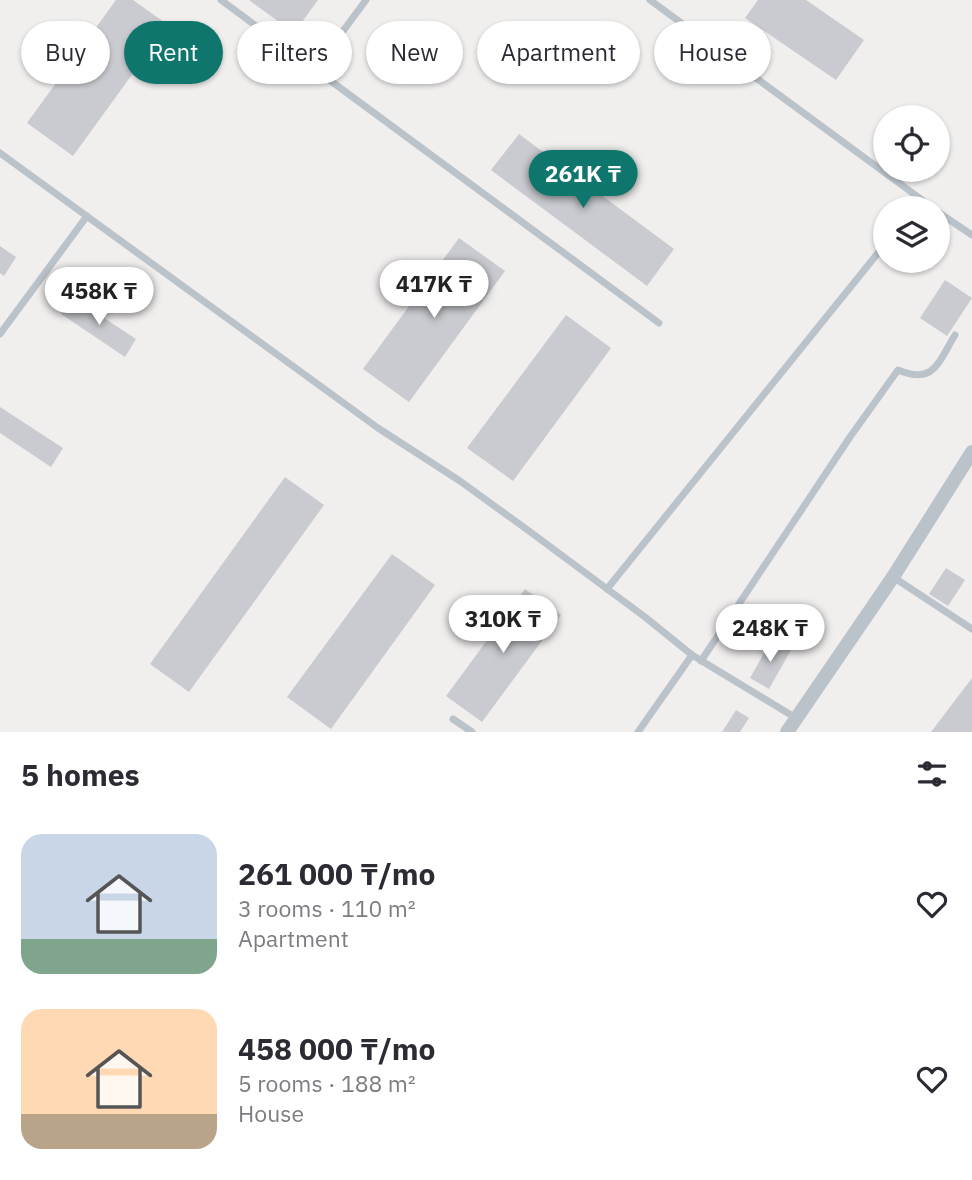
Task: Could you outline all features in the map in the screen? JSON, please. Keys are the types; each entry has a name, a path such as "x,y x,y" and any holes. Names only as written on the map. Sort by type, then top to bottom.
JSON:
{"street":[{"path":"787,732 893,577 972,452"}],"lane":[{"path":"222,0 250,21"},
{"path":"350,21 366,0"},
{"path":"650,0 915,196"},
{"path":"335,84 659,323"},
{"path":"0,153 378,428 460,481 692,655 796,718"},
{"path":"0,334 87,216"},
{"path":"950,220 972,235"},
{"path":"607,589 873,259"},
{"path":"701,661 850,437 898,370 912,376 924,376 936,366 955,335"},
{"path":"893,577 972,629"},
{"path":"638,732 692,655"},
{"path":"453,719 472,732"}],"building":[{"path":"116,0 133,0 162,21 124,21 125,84 73,156 27,123 55,84 110,84 110,21 101,21"},
{"path":"249,0 318,0 303,21 278,21"},
{"path":"758,0 806,0 864,40 836,80 771,36 771,21 749,21 745,18"},
{"path":"519,134 674,249 647,286 491,170"},
{"path":"459,238 505,271 409,402 363,369"},
{"path":"0,246 16,257 4,276 0,273"},
{"path":"945,280 972,298 947,336 920,318"},
{"path":"72,297 136,339 125,357 61,314"},
{"path":"566,315 611,348 513,481 467,448"},
{"path":"0,407 63,448 51,467 0,433"},
{"path":"285,477 324,505 189,692 150,664"},
{"path":"392,554 435,585 331,729 287,697"},
{"path":"946,568 965,580 948,606 929,594"},
{"path":"525,589 561,615 482,722 446,696"},
{"path":"772,639 791,650 769,689 750,678"},
{"path":"972,678 972,732 931,732"},
{"path":"736,710 749,718 740,732 722,732"}]}
